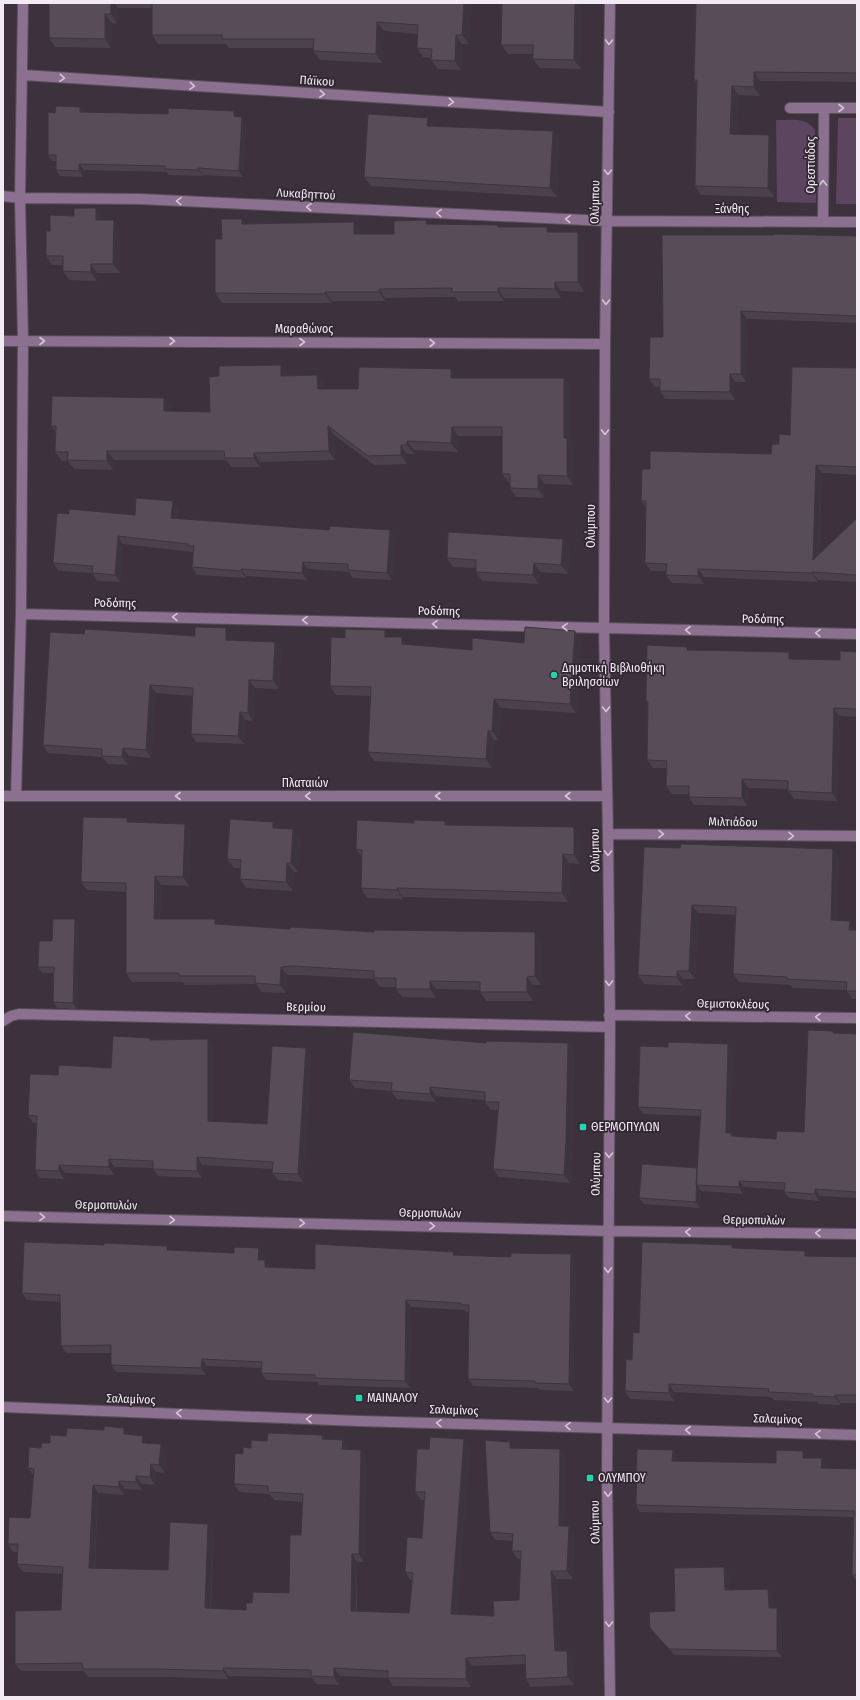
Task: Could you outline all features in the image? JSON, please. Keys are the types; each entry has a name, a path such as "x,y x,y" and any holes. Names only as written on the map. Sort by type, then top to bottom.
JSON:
{"street":[{"path":"16,796 21,614 23,340 20,198 23,3"},
{"name":"Ολύμπου","path":"610,3 605,344 604,628 610,1027 607,1427 610,1697"},
{"name":"Πάϊκου","path":"23,75 608,112"},
{"path":"790,108 857,108"},
{"name":"Ορεστιάδος","path":"823,222 824,108"},
{"name":"Λυκαβηττού","path":"3,196 20,198 140,199 607,221"},
{"name":"Ξάνθης","path":"607,221 857,222"},
{"name":"Μαραθώνος","path":"3,341 605,344"},
{"name":"Ροδόπης","path":"21,614 857,634"},
{"name":"Πλαταιών","path":"3,796 607,796"},
{"name":"Μιλτιάδου","path":"608,834 857,836"},
{"name":"Βερμίου","path":"3,1021 10,1016 19,1014 610,1027"},
{"name":"Θεμιστοκλέους","path":"609,1015 857,1018"},
{"name":"Θερμοπυλών","path":"3,1216 608,1231 857,1234"},
{"name":"Σαλαμίνος","path":"3,1407 359,1420 857,1435"}],"shaded area":[{"path":"838,118 857,118 857,204 836,204"},
{"path":"776,120 803,121 812,126 815,130 816,203 777,202"}],"building":[{"path":"49,3 111,3 111,14 105,14 105,39 49,38"},
{"path":"152,3 464,3 462,35 456,35 455,61 431,60 432,49 417,48 418,25 377,22 376,54 313,51 314,39 222,39 222,35 152,35"},
{"path":"502,3 575,3 574,60 533,59 533,45 501,45"},
{"path":"696,3 857,3 857,73 754,72 754,87 732,86 730,134 769,135 768,188 695,186 697,80 694,80"},
{"path":"56,106 80,107 80,112 168,114 168,108 234,111 234,116 242,117 239,171 198,168 198,170 165,169 165,166 79,164 79,171 56,170 56,155 48,155 48,112 55,113"},
{"path":"368,114 428,118 427,126 553,131 550,188 364,177"},
{"path":"74,208 96,208 96,220 114,220 113,264 91,264 91,272 63,271 63,256 46,256 46,231 50,231 50,215 74,216"},
{"path":"221,219 242,219 242,224 354,222 354,234 394,234 394,221 426,220 426,224 498,225 498,227 547,227 547,232 578,232 578,282 555,282 555,289 498,288 498,292 452,292 452,288 379,289 379,292 325,292 325,294 215,293 215,239 222,239"},
{"path":"774,234 857,236 857,316 741,311 741,374 730,374 730,392 660,391 660,379 649,379 650,337 663,337 662,235"},
{"path":"281,365 281,376 317,375 318,389 358,389 359,367 451,369 451,378 564,378 564,438 567,438 567,476 538,475 538,489 510,488 510,474 502,474 502,427 452,427 451,443 407,441 407,445 401,445 401,455 368,456 328,426 329,451 254,453 254,458 225,458 224,451 107,451 107,461 67,460 68,452 55,452 56,426 51,426 52,396 164,398 164,411 210,412 209,377 219,376 219,366"},
{"path":"792,367 857,368 857,467 816,465 813,560 857,518 857,575 812,572 698,569 698,576 666,575 667,564 645,563 646,501 641,501 642,469 650,469 650,451 771,454 772,444 779,444 779,434 790,435"},
{"path":"136,498 173,501 171,518 329,530 330,526 390,530 387,573 348,570 348,564 303,562 302,573 241,569 241,571 192,567 194,546 188,546 188,544 118,536 115,575 92,573 93,566 53,563 57,513 69,514 69,509 135,515"},
{"path":"448,532 563,539 561,565 534,563 533,575 476,572 476,560 447,558"},
{"path":"195,627 226,628 226,640 275,642 273,681 249,680 248,713 240,712 238,736 191,734 193,688 150,685 146,750 123,748 122,757 102,756 102,749 43,745 50,632 84,634 85,629 195,636"},
{"path":"525,627 575,631 570,704 494,699 492,731 488,731 486,759 368,752 371,687 330,686 331,637 345,638 345,629 385,630 385,637 402,637 402,644 472,650 472,638 524,643"},
{"path":"647,645 687,647 687,650 789,652 789,659 840,660 840,651 857,652 857,709 834,708 832,793 788,791 788,781 742,779 742,798 689,797 689,786 666,786 667,761 647,760"},
{"path":"83,817 127,818 127,822 185,824 183,877 155,876 154,919 215,919 215,924 290,929 291,927 374,932 374,930 535,932 535,976 527,977 527,992 480,992 480,982 430,981 430,989 396,989 396,978 374,978 374,971 293,966 281,967 280,985 255,983 255,976 179,976 179,973 126,973 126,883 81,882"},
{"path":"230,819 273,822 273,828 293,829 291,863 287,863 286,882 240,879 241,860 227,859"},
{"path":"357,820 414,823 414,820 445,821 445,825 574,827 574,855 563,854 562,893 361,888 362,850 356,849"},
{"path":"681,844 833,849 831,920 850,921 849,930 857,930 857,991 846,991 847,982 787,979 787,977 733,974 736,907 692,905 689,971 677,971 677,977 638,975 644,847 680,848"},
{"path":"53,919 75,919 73,1003 53,1002 54,967 38,967 39,941 52,941"},
{"path":"808,1030 857,1034 857,1192 815,1189 815,1194 784,1192 785,1183 739,1181 739,1187 696,1185 701,1110 638,1107 640,1046 668,1047 668,1042 728,1044 726,1133 731,1133 731,1136 776,1139 777,1131 804,1132"},
{"path":"353,1032 486,1043 486,1041 568,1043 564,1175 493,1169 499,1102 485,1102 485,1092 430,1087 430,1094 391,1091 392,1083 349,1080"},
{"path":"113,1036 150,1038 150,1040 208,1039 208,1121 267,1124 272,1046 306,1048 298,1174 272,1173 273,1162 197,1157 197,1171 153,1169 153,1161 109,1159 109,1167 59,1165 59,1171 35,1170 37,1116 28,1115 30,1074 58,1075 59,1065 111,1068"},
{"path":"642,1164 697,1168 696,1202 639,1198"},
{"path":"24,1242 104,1245 104,1243 167,1246 167,1250 234,1253 234,1247 259,1248 258,1260 265,1260 265,1267 315,1269 315,1244 454,1252 453,1255 511,1257 511,1253 571,1254 569,1384 535,1383 535,1381 468,1379 469,1305 461,1305 461,1303 406,1300 405,1381 315,1378 315,1375 261,1373 262,1362 202,1359 201,1368 111,1365 111,1345 61,1346 60,1295 22,1293"},
{"path":"642,1242 732,1245 732,1248 805,1251 805,1256 857,1257 857,1395 835,1395 835,1397 813,1396 813,1394 768,1392 769,1389 669,1384 669,1393 625,1391 626,1359 632,1360 633,1332 639,1333"},
{"path":"104,1426 124,1428 124,1434 143,1436 142,1443 161,1444 159,1465 151,1464 150,1477 136,1476 136,1482 119,1481 119,1487 93,1485 89,1568 168,1570 170,1522 208,1524 205,1608 246,1610 246,1603 252,1603 253,1592 289,1593 290,1535 301,1535 303,1494 268,1492 268,1486 234,1484 235,1453 243,1454 243,1447 251,1448 251,1440 267,1441 268,1433 322,1435 322,1439 343,1440 342,1449 361,1450 359,1554 352,1554 351,1611 409,1613 413,1573 405,1572 407,1537 422,1538 425,1492 415,1492 417,1449 429,1449 430,1437 464,1439 451,1614 494,1616 493,1601 519,1600 521,1551 512,1551 513,1534 490,1532 485,1440 510,1442 510,1448 560,1449 559,1526 569,1526 567,1571 551,1571 555,1651 567,1651 568,1677 526,1679 525,1655 466,1658 466,1679 388,1678 388,1671 334,1668 334,1677 311,1676 311,1670 223,1668 223,1671 83,1669 82,1663 15,1664 15,1611 61,1610 63,1567 17,1564 18,1544 8,1544 9,1517 30,1518 34,1469 28,1468 29,1447 41,1448 42,1443 50,1443 50,1435 66,1436 67,1428 104,1430"},
{"path":"637,1449 673,1450 672,1461 776,1463 776,1450 803,1451 803,1458 822,1458 821,1468 857,1469 857,1575 852,1575 854,1511 636,1505"},
{"path":"724,1567 725,1590 768,1589 769,1608 777,1608 777,1651 669,1649 650,1628 649,1612 675,1611 674,1568"}],"place":[{"name":"Δημοτική Βιβλιοθήκη Βριλησσίων","path":"554,675"},
{"name":"ΘΕΡΜΟΠΥΛΩΝ","path":"583,1127"},
{"name":"ΜΑΙΝΑΛΟΥ","path":"359,1398"},
{"name":"ΟΛΥΜΠΟΥ","path":"590,1478"}]}
